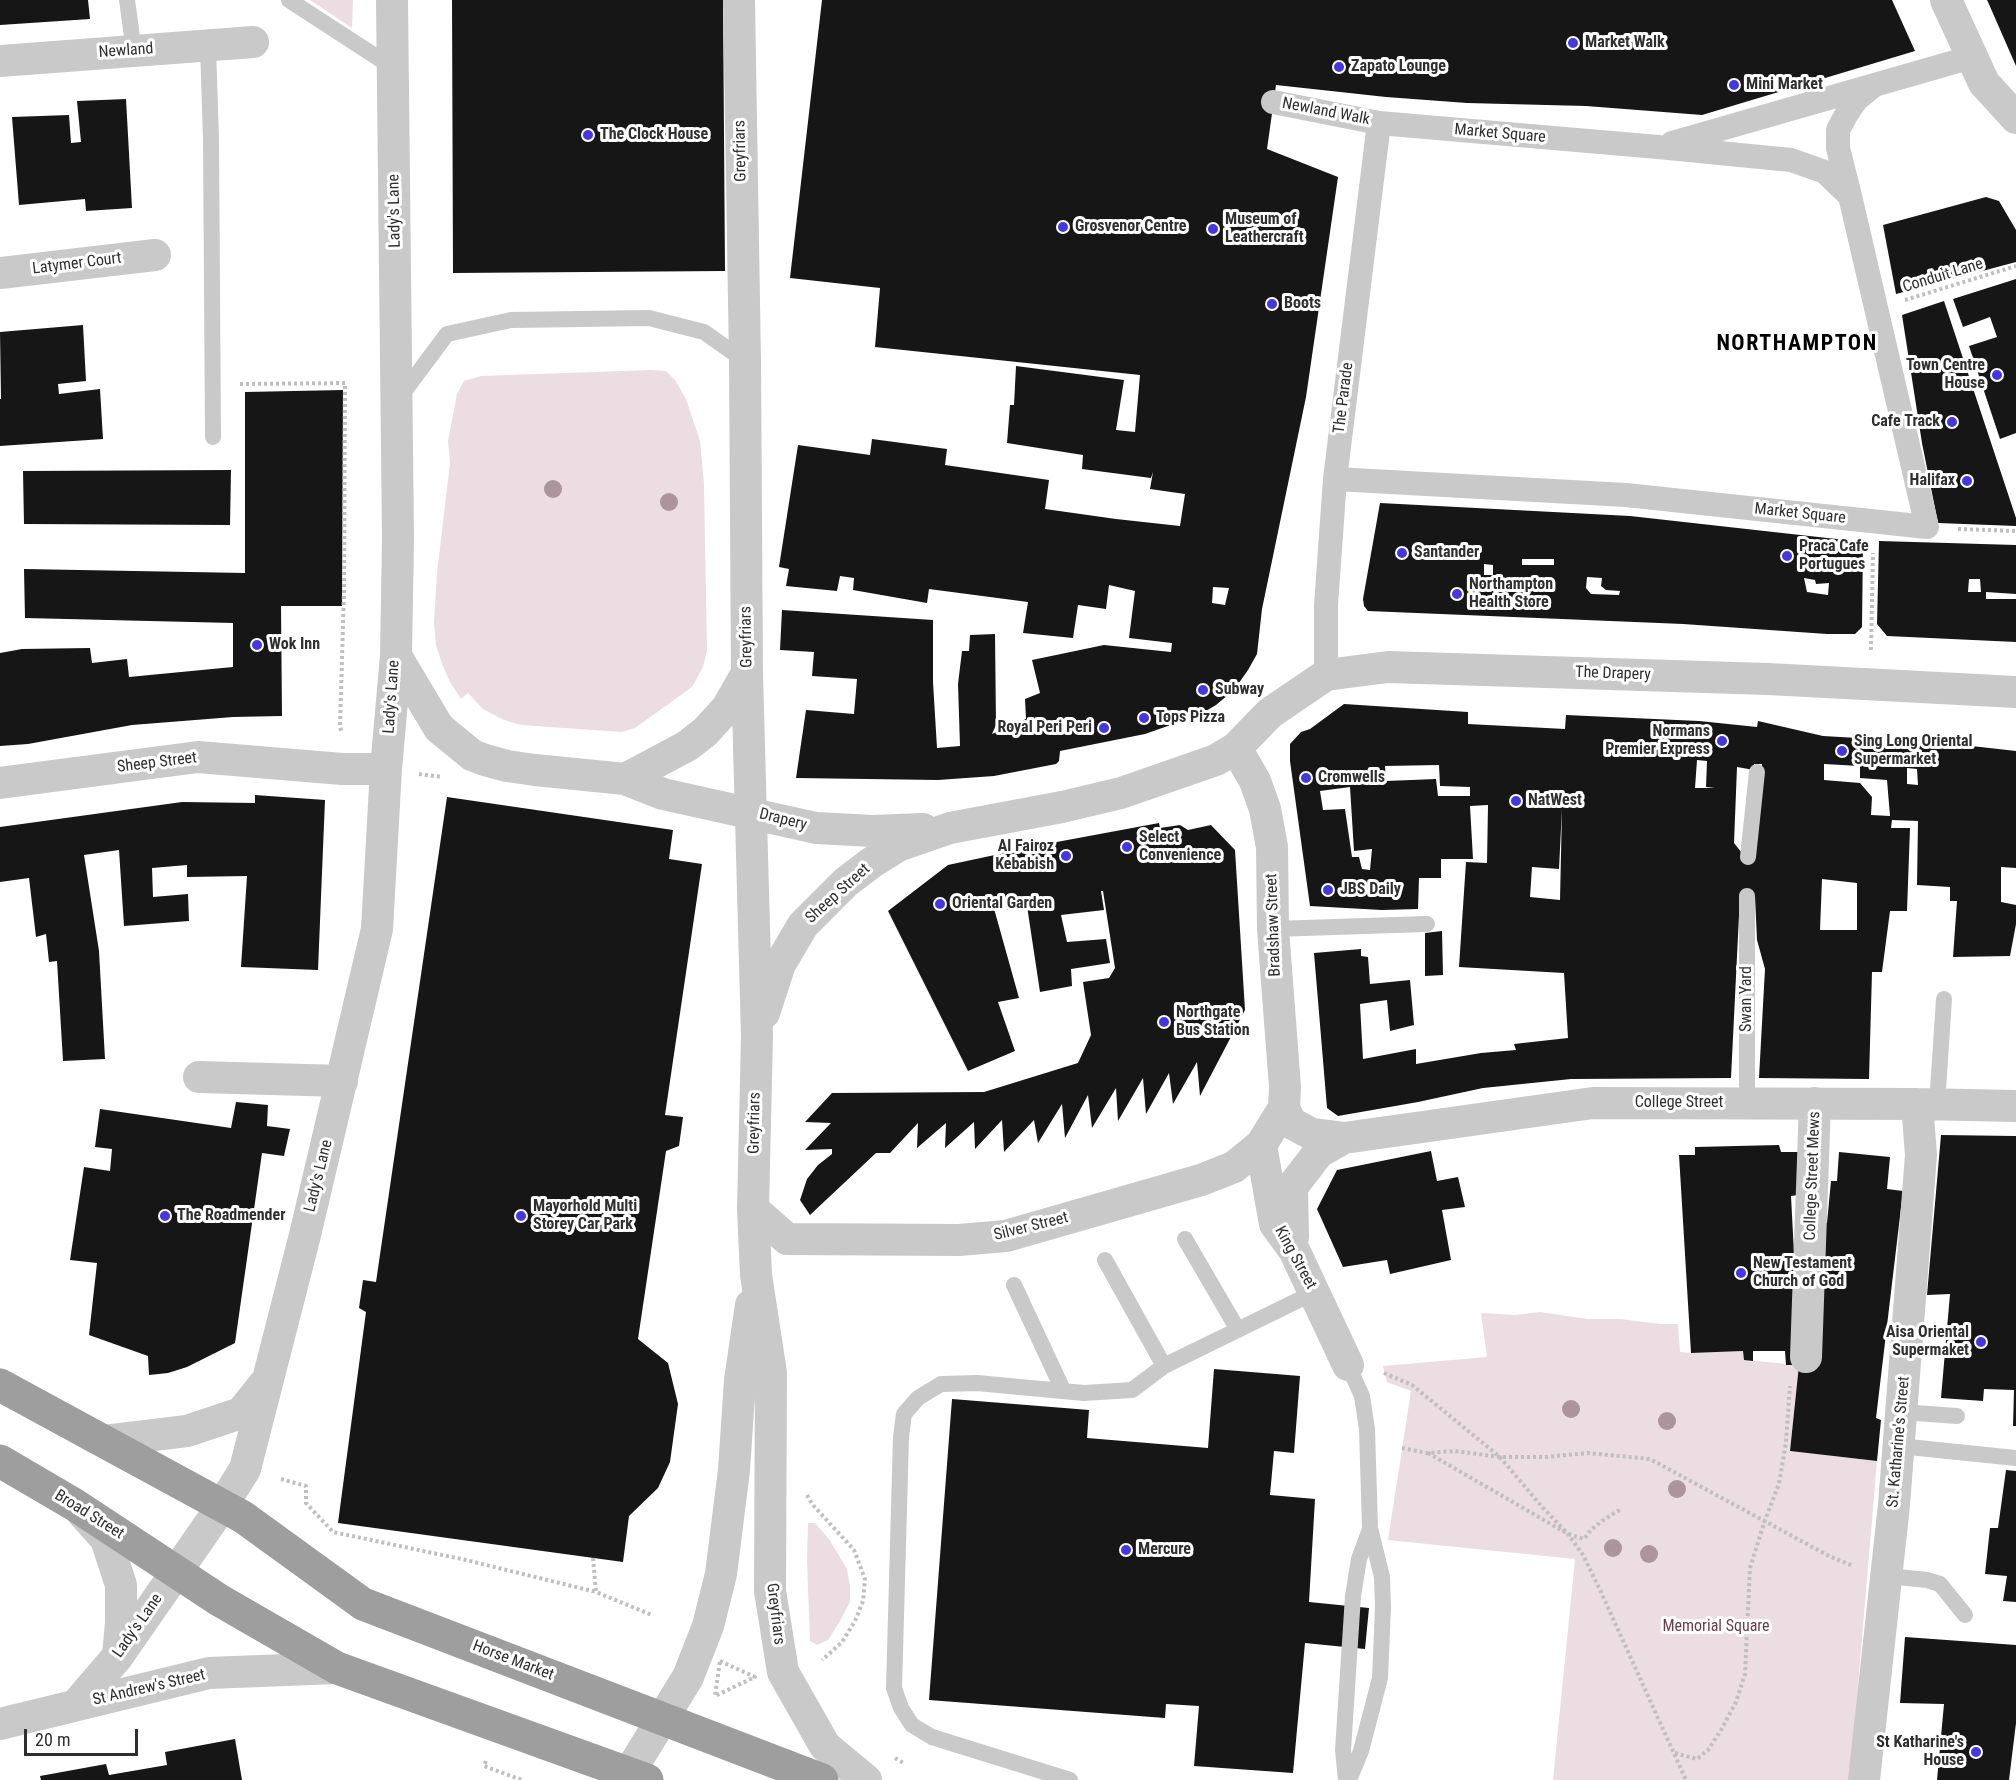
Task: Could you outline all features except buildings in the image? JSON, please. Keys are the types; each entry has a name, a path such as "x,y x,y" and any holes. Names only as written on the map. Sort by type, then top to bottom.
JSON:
{"highway":[{"name":"Horse Market","path":"0,1385 243,1517 363,1604 822,1780"},
{"name":"Broad Street","path":"0,1461 75,1505 176,1571"},
{"path":"176,1571 219,1600 337,1668 638,1776"}],"street":[{"name":"Lady's Lane","path":"76,1705 118,1656 245,1469 342,1081 377,928 386,769 396,656 398,538 392,0"},
{"name":"Greyfriars","path":"739,0 747,673 757,1036 753,1209 756,1275 771,1373 770,1591 783,1672 825,1746 866,1780"},
{"path":"1946,0 1984,83 2016,118"},
{"name":"Newland","path":"0,61 253,42"},
{"name":"Market Square","path":"1658,147 1972,57"},
{"name":"Market Square","path":"1335,479 1626,495 1927,527 1838,148 1838,130 1846,115 1856,100 1874,85"},
{"name":"Newland Walk","path":"1273,102 1379,123"},
{"name":"Market Square","path":"1379,123 1791,160 1825,172 1850,196"},
{"name":"The Parade","path":"1326,675 1326,604 1335,479 1379,123"},
{"name":"Latymer Court","path":"0,273 155,255"},
{"path":"396,656 439,728 472,755 507,766 625,779 663,794 751,812"},
{"name":"The Drapery","path":"1236,748 1270,713 1326,675 1388,667 1870,684 2016,692"},
{"path":"625,779 687,746 705,732 727,708 747,673"},
{"name":"Sheep Street","path":"816,828 872,831 950,828 1062,807 1121,793 1216,760 1236,748"},
{"name":"Bradshaw Street","path":"1236,748 1256,781 1265,809 1272,847 1273,929 1285,1087 1284,1108"},
{"name":"Sheep Street","path":"0,783 198,757 342,769 386,769"},
{"name":"Drapery","path":"751,812 816,828"},
{"name":"Sheep Street","path":"757,1036 780,964 803,925 846,882 871,863 898,846 950,828"},
{"path":"199,1077 342,1081"},
{"name":"College Street","path":"1284,1108 1291,1123 1312,1134 1344,1138 1593,1103 2016,1106"},
{"name":"College Street Mews","path":"1806,1357 1815,1103"},
{"name":"St. Katharine's Street","path":"1864,1780 1887,1577 1927,1104"},
{"name":"Silver Street","path":"753,1209 787,1239 959,1240 1006,1236 1201,1180 1234,1167 1262,1145 1284,1108"},
{"name":"College Street","path":"1294,1250 1292,1187 1319,1152 1344,1138"},
{"name":"King Street","path":"1262,1145 1275,1224 1294,1250 1348,1365"},
{"name":"Greyfriars","path":"638,1776 663,1718 688,1677 708,1626 721,1574 734,1470 740,1380 756,1275"},
{"name":"Lady's Lane","path":"104,1441 187,1431 241,1413 267,1381"},
{"path":"75,1505 106,1539 121,1585 118,1656"},
{"name":"St Andrew's Street","path":"0,1724 209,1673 337,1668"}],"lane":[{"path":"128,0 134,51"},
{"path":"290,0 392,67"},
{"path":"208,46 213,437"},
{"path":"398,400 447,334 511,320 649,318 704,332 745,361"},
{"path":"1748,857 1757,772"},
{"name":"Swan Yard","path":"1747,896 1747,1103"},
{"path":"1273,929 1427,924"},
{"path":"1927,1104 1944,999"},
{"path":"1185,1239 1238,1330"},
{"path":"1105,1260 1164,1366"},
{"path":"1014,1286 1063,1390"},
{"path":"1070,1780 932,1737 912,1725 901,1708 894,1688 901,1437 904,1414 918,1398 941,1384 977,1383 1084,1393 1132,1390 1164,1366 1315,1292"},
{"path":"1348,1365 1362,1396 1367,1429 1370,1528 1382,1577 1383,1606 1380,1678 1361,1751 1348,1780"},
{"path":"1902,1412 1957,1416"},
{"path":"1899,1446 2016,1458"},
{"path":"1348,1780 1343,1750 1353,1596 1359,1559 1370,1528"},
{"path":"1887,1577 1927,1580 1940,1584 1965,1615"}],"path":[{"name":"Conduit Lane","path":"1876,308 2016,266"},
{"path":"259,384 345,383 344,591 340,727 345,741"},
{"path":"1870,684 1873,522"},
{"path":"1927,527 2016,531"},
{"path":"1674,1753 1697,1760 1708,1750 1736,1702 1745,1674 1750,1568 1779,1484 1786,1442 1792,1358 1806,1357"},
{"path":"1348,1365 1384,1373 1412,1385 1500,1457 1568,1534 1583,1556 1601,1592 1686,1780"},
{"path":"1402,1448 1427,1453 1455,1451 1500,1457 1545,1457 1587,1453 1650,1459 1829,1556 1887,1577"},
{"path":"1427,1453 1568,1534 1584,1539 1602,1521 1621,1509"},
{"path":"281,1479 306,1486 306,1503 333,1532 466,1560 596,1592 652,1615"},
{"path":"801,1486 812,1503 854,1550 865,1579 863,1601 855,1621 842,1642 822,1659"},
{"path":"593,1557 596,1592"},
{"path":"720,1660 755,1677 735,1686 715,1696 720,1660"},
{"path":"484,1766 522,1780"}],"green space":[{"path":"310,0 353,0 352,28"},
{"path":"666,371 675,380 686,399 700,441 704,484 707,651 703,667 692,687 635,728 622,732 521,725 504,720 483,709 468,693 461,699 442,664 436,645 434,623 437,573 450,463 448,441 457,394 464,381 481,376"},
{"name":"Memorial Square","path":"1540,1312 1588,1319 1678,1324 1680,1352 1743,1351 1745,1360 1799,1365 1790,1451 1877,1461 1850,1780 1553,1780 1575,1559 1388,1540 1411,1391 1387,1382 1383,1366 1487,1357 1481,1313 1515,1315"},
{"path":"808,1523 815,1523 829,1539 847,1569 850,1586 850,1602 840,1621 828,1640 817,1645 810,1641"}],"place":[{"name":"Market Walk","path":"1573,43"},
{"name":"Zapato Lounge","path":"1339,67"},
{"name":"Mini Market","path":"1734,85"},
{"name":"The Clock House","path":"588,135"},
{"name":"Grosvenor Centre","path":"1063,227"},
{"name":"Museum of Leathercraft","path":"1213,229"},
{"name":"Boots","path":"1272,304"},
{"name":"Town Centre House","path":"1997,375"},
{"name":"Cafe Track","path":"1952,422"},
{"name":"Halifax","path":"1967,481"},
{"name":"Santander","path":"1402,553"},
{"name":"Praca Cafe Portugues","path":"1787,556"},
{"name":"Northampton Health Store","path":"1457,594"},
{"name":"Wok Inn","path":"257,645"},
{"name":"Subway","path":"1203,690"},
{"name":"Tops Pizza","path":"1144,718"},
{"name":"Royal Peri Peri","path":"1104,728"},
{"name":"Normans Premier Express","path":"1722,741"},
{"name":"Sing Long Oriental Supermarket","path":"1842,751"},
{"name":"Cromwells","path":"1306,778"},
{"name":"NatWest","path":"1516,801"},
{"name":"Select Convenience","path":"1127,847"},
{"name":"Al Fairoz Kebabish","path":"1066,856"},
{"name":"JBS Daily","path":"1328,890"},
{"name":"Oriental Garden","path":"940,904"},
{"name":"Northgate Bus Station","path":"1164,1022"},
{"name":"The Roadmender","path":"165,1216"},
{"name":"Mayorhold Multi Storey Car Park","path":"521,1216"},
{"name":"New Testament Church of God","path":"1741,1273"},
{"name":"Aisa Oriental Supermaket","path":"1981,1342"},
{"name":"Mercure","path":"1126,1550"},
{"name":"St Katharine's House","path":"1976,1752"}],"district":[{"name":"NORTHAMPTON","path":"1797,344"}]}
